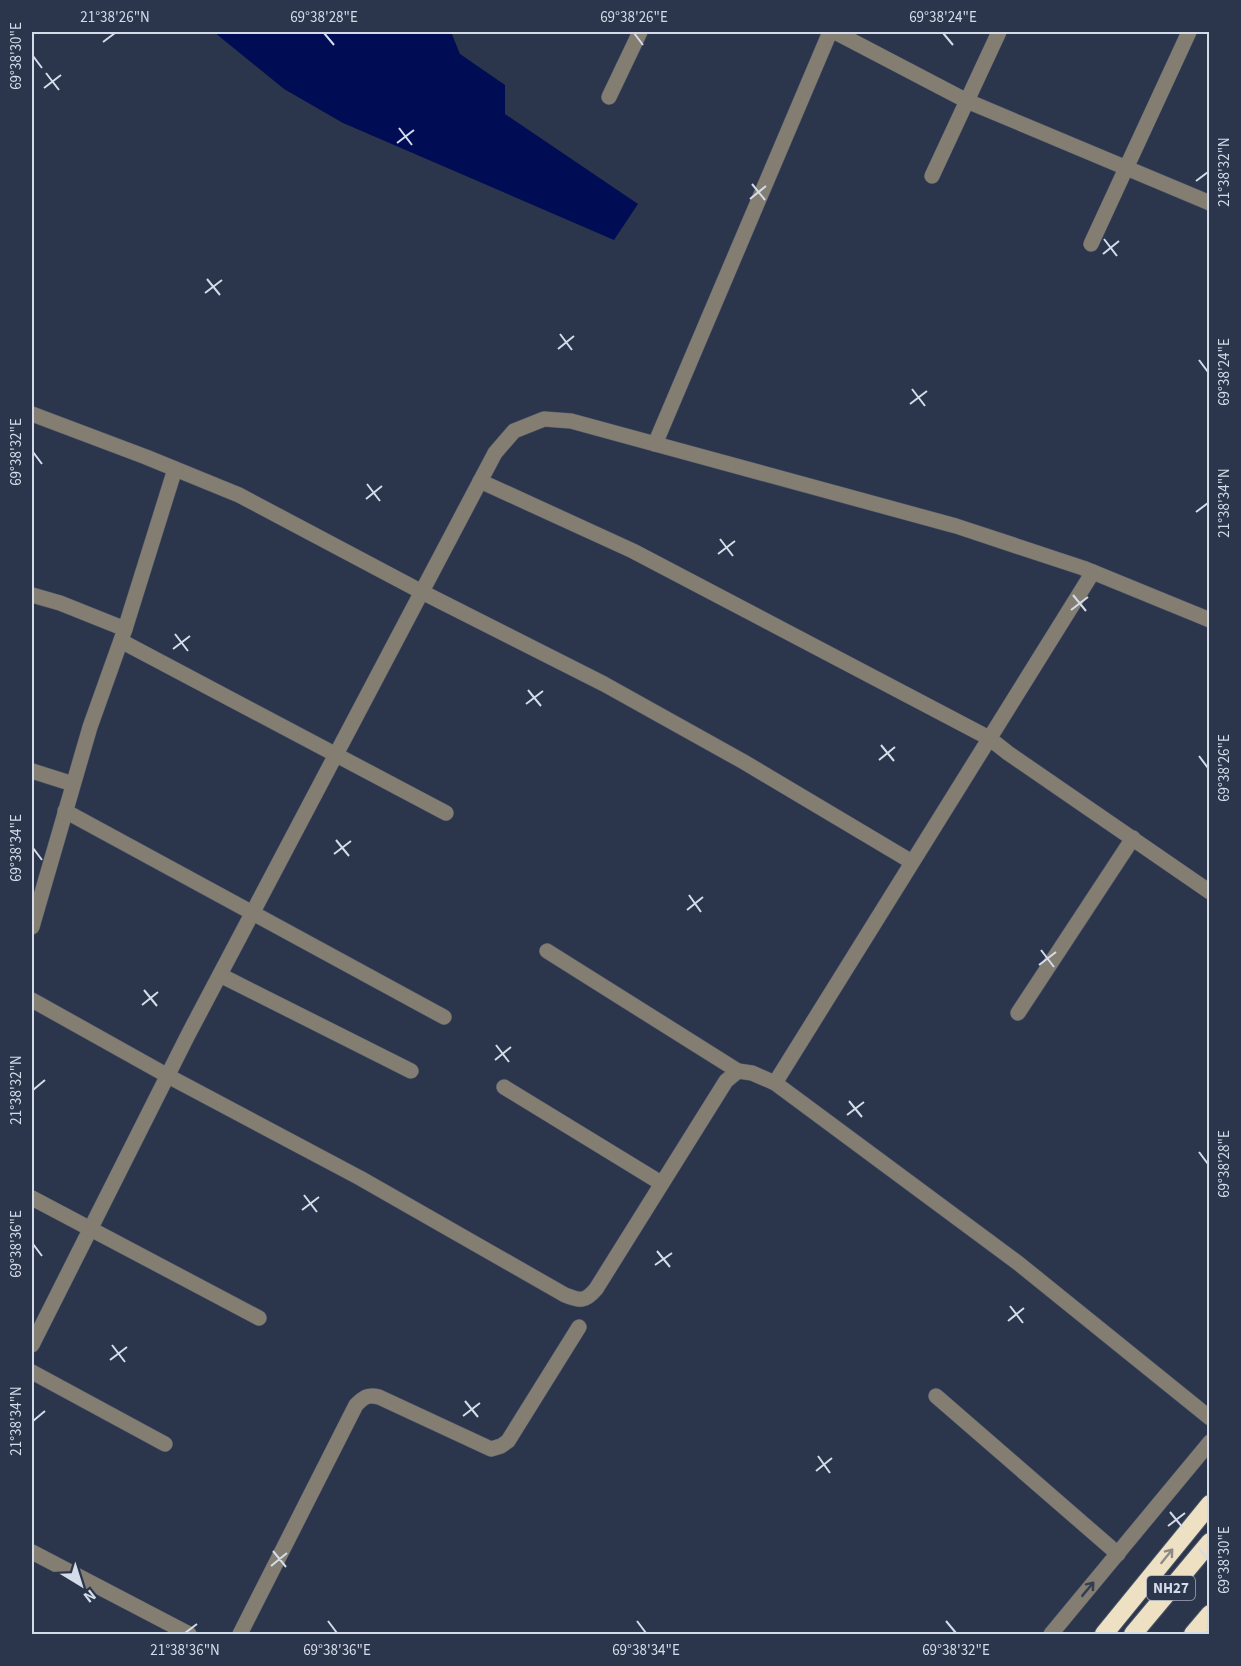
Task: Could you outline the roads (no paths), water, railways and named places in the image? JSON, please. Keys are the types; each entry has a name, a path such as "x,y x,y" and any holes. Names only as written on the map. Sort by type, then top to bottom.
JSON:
{"highway":[{"path":"1104,1635 1209,1504"},
{"name":"NH27","path":"1133,1635 1209,1542"},
{"name":"NH27","path":"1193,1635 1209,1614"}],"street":[{"path":"609,97 640,32"},
{"path":"655,444 830,32"},
{"path":"835,32 967,101 1209,203"},
{"path":"932,176 999,32"},
{"path":"1091,244 1189,32"},
{"path":"32,414 239,495 422,592 604,684 744,762 912,862"},
{"path":"32,1345 168,1076 336,754 495,453 514,431 544,419 571,421 956,526 1093,572 1209,620"},
{"path":"32,927 90,727 123,635 175,469"},
{"path":"480,481 633,551 989,738 1209,892"},
{"path":"775,1083 1093,572"},
{"path":"32,595 60,603 123,635 446,813"},
{"path":"32,771 73,784"},
{"path":"65,811 444,1017"},
{"path":"1018,1013 1133,838"},
{"path":"547,951 738,1071 752,1073 775,1083 1018,1263 1209,1418"},
{"path":"220,975 411,1071"},
{"path":"32,1000 168,1076 360,1178 565,1295 578,1300 589,1297 596,1289 726,1081 738,1071"},
{"path":"504,1087 661,1184"},
{"path":"32,1198 259,1318"},
{"path":"240,1635 356,1405 363,1398 371,1395 379,1397 481,1446 491,1449 501,1446 508,1441 579,1327"},
{"path":"32,1372 165,1444"},
{"path":"936,1396 1118,1554"},
{"path":"1051,1635 1209,1442"},
{"path":"32,1552 189,1635"}]}
